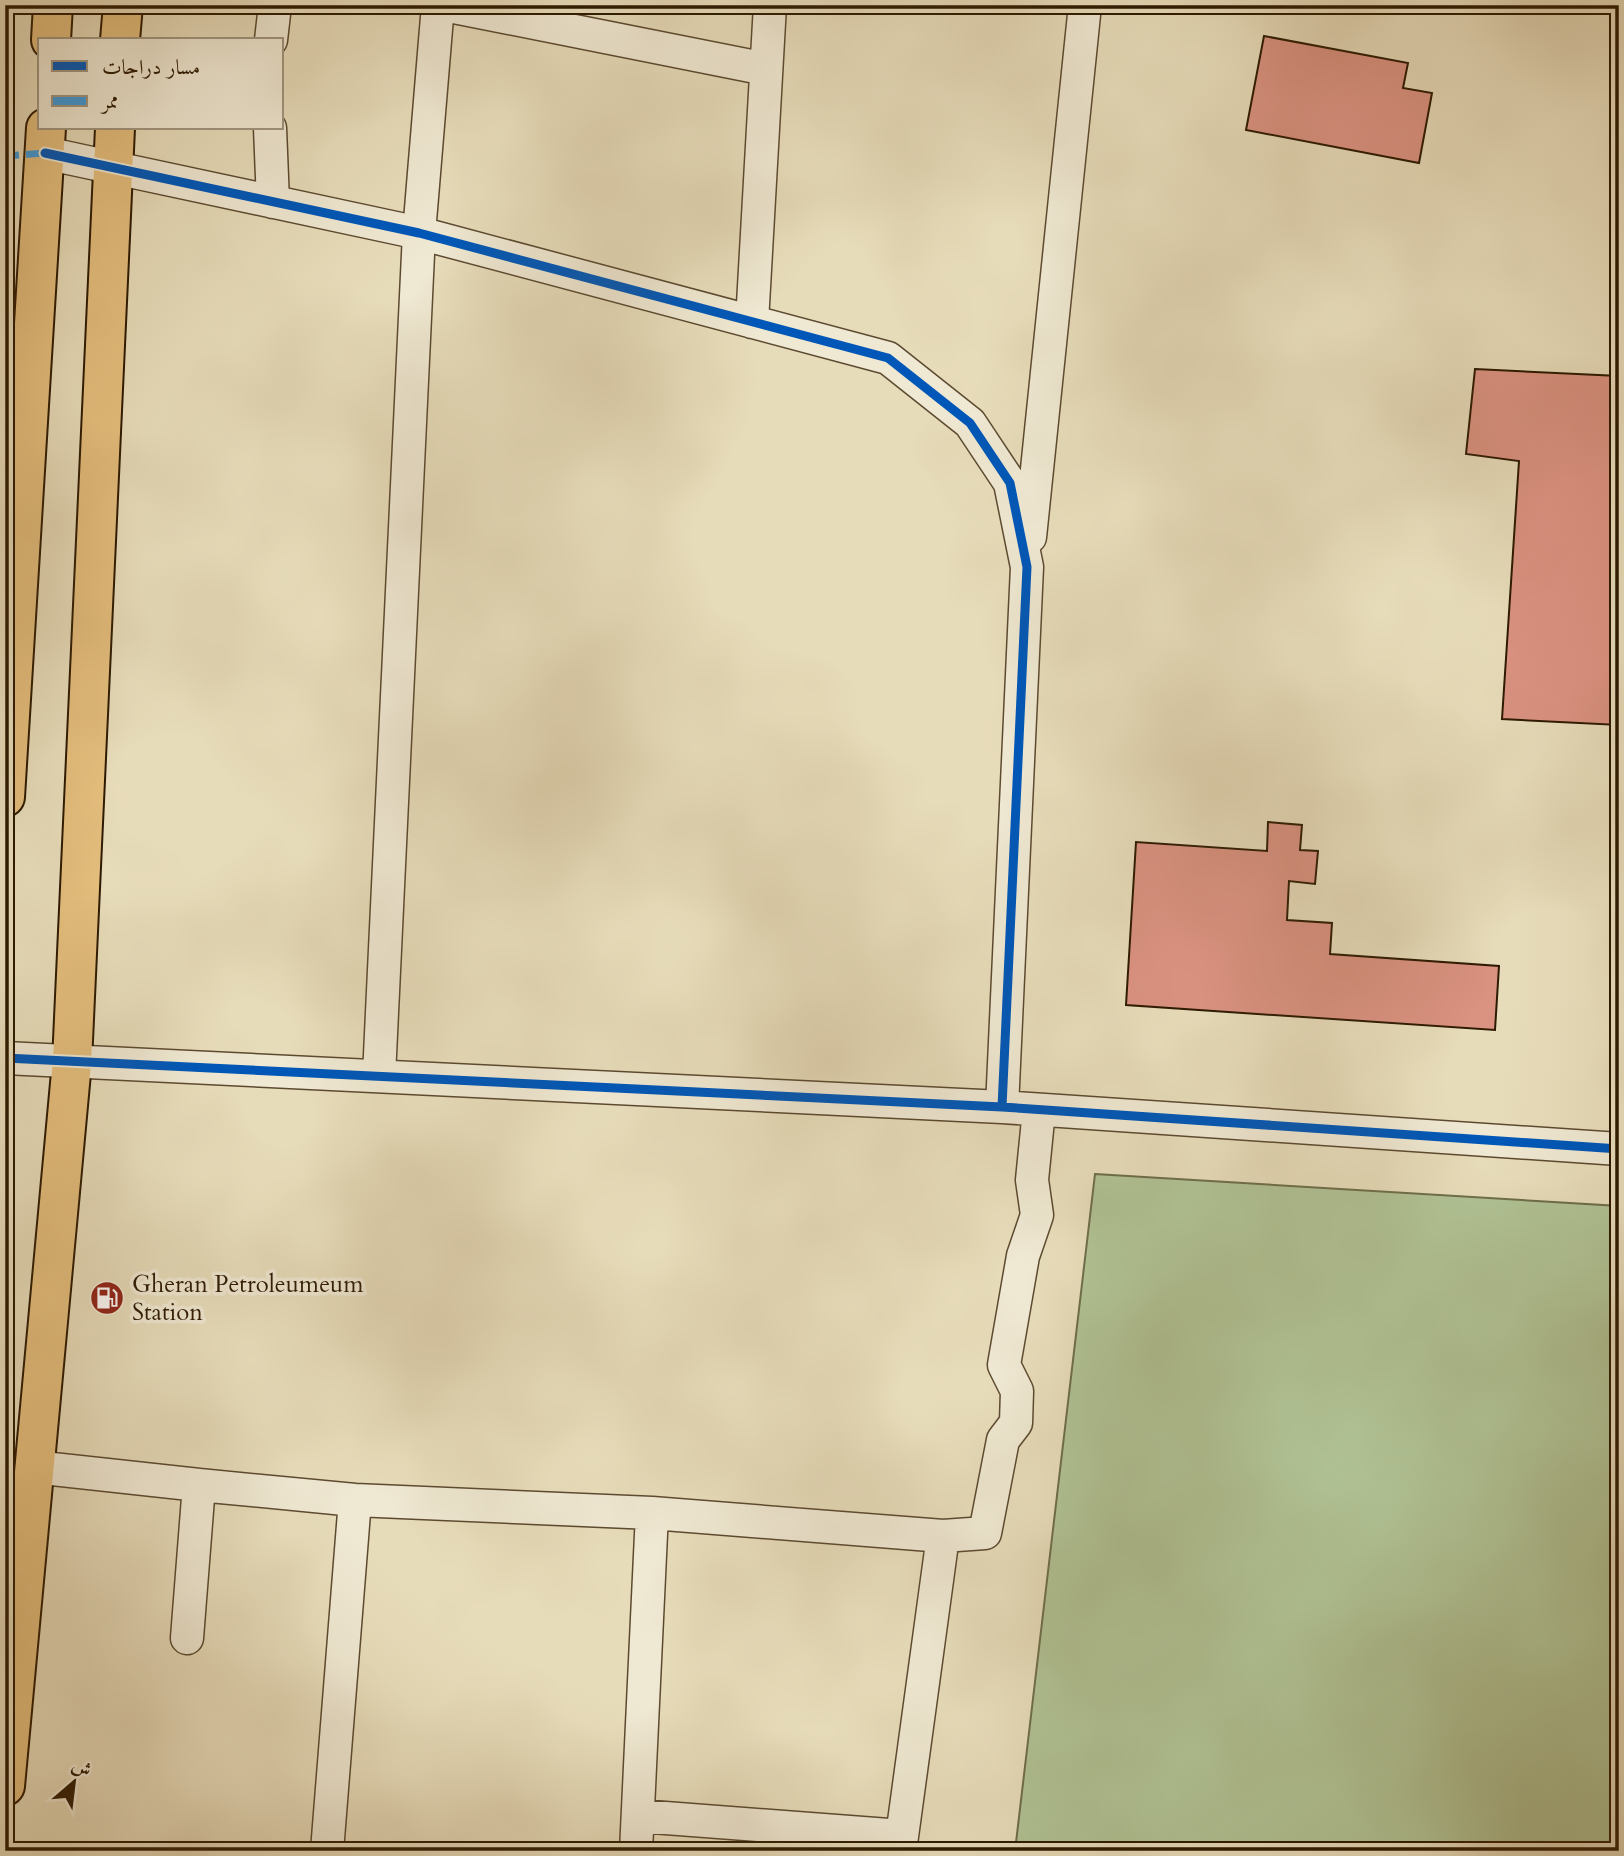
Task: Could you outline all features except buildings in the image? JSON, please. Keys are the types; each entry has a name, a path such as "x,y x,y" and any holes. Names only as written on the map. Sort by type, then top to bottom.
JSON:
{"main road":[{"path":"51,38 53,5"},
{"path":"120,38 123,5"},
{"path":"5,1786 72,1062 115,130"},
{"path":"5,797 46,140"}],"street":[{"path":"271,38 275,5"},
{"path":"379,1076 419,233 438,5"},
{"path":"444,5 766,69"},
{"path":"752,322 770,5"},
{"path":"1002,1107 1027,567 1085,5"},
{"path":"270,130 273,202"},
{"path":"46,140 113,167 419,233 888,358 970,423 1010,483 1027,567"},
{"path":"5,1058 1002,1107 1619,1149"},
{"path":"34,1467 355,1500 652,1513 943,1536 985,1534 1003,1440 1016,1423 1017,1391 1004,1365 1023,1256 1037,1216 1032,1180 1039,1110"},
{"path":"187,1638 199,1485"},
{"path":"327,1851 355,1500"},
{"path":"636,1851 652,1513"},
{"path":"639,1816 901,1843 943,1536"}],"green space":[{"path":"1095,1174 1619,1206 1619,1851 1015,1851"}],"marked path":[{"path":"5,156 45,153"}],"cycle path":[{"path":"45,153 419,233 888,358 970,423 1010,483 1027,567 1002,1107"},
{"path":"5,1058 1002,1107 1619,1149"}],"place":[{"name":"Gheran Petroleumeum Station","path":"107,1298"}]}
